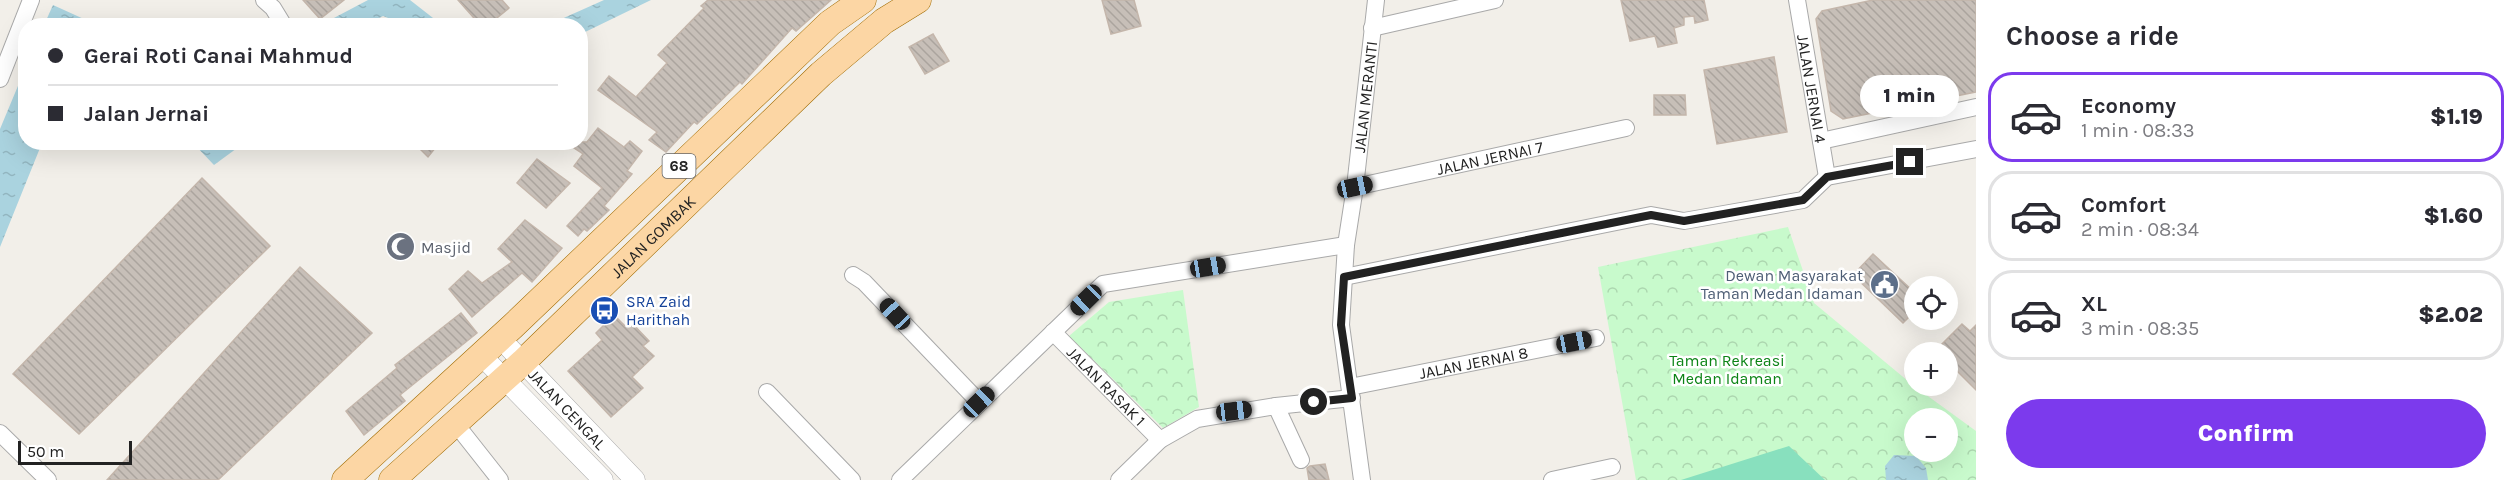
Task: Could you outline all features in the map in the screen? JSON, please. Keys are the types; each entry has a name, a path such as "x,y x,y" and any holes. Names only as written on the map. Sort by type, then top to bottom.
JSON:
{"main road":[{"name":"JALAN GOMBAK","path":"345,480 491,346 830,23 863,0"},
{"name":"JALAN GOMBAK","path":"392,480 514,371 821,74 884,21 918,0"}],"street":[{"path":"24,18 31,0"},
{"path":"264,0 279,18"},
{"name":"JALAN MERANTI","path":"1362,480 1341,325 1346,245 1355,187 1376,0"},
{"path":"1372,28 1495,0"},
{"name":"JALAN JERNAI 4","path":"1797,0 1827,177"},
{"path":"0,79 18,33"},
{"path":"1821,141 1976,107"},
{"name":"JALAN JERNAI 7","path":"1355,187 1626,129"},
{"path":"1344,277 1651,215 1684,221 1803,200 1827,177 1976,149"},
{"path":"900,480 1103,284 1346,245"},
{"path":"853,275 864,282 979,402"},
{"name":"JALAN RASAK 1","path":"1053,332 1160,440"},
{"name":"JALAN JERNAI 8","path":"1119,480 1160,440 1197,419 1351,393 1596,338"},
{"name":"JALAN CENGAL","path":"491,346 603,480"},
{"name":"JALAN CENGAL","path":"514,371 635,480"},
{"path":"767,392 852,480"},
{"path":"1276,406 1301,460"},
{"path":"455,423 500,480"},
{"path":"0,433 48,480"},
{"path":"1552,480 1612,467"}],"green space":[{"name":"Taman Rekreasi Medan Idaman","path":"1788,227 1814,303 1904,378 1904,396 1928,396 1944,408 1904,408 1904,462 1958,462 1958,418 1976,431 1976,480 1636,480 1598,267"},
{"path":"1183,290 1199,407 1163,428 1069,336 1109,302"},
{"path":"1789,446 1825,480 1681,480"}],"water":[{"path":"368,0 410,0 433,18 383,16 379,18 334,18"},
{"path":"604,0 651,0 588,31 588,18 564,18"},
{"path":"53,5 82,18 47,18"},
{"path":"18,86 18,150 39,150 0,247 0,129"},
{"path":"200,150 234,150 214,165"},
{"path":"1894,455 1904,455 1904,462 1921,462 1926,468 1928,480 1886,480 1885,466"}],"building":[{"path":"303,0 344,0 321,18"},
{"path":"458,0 502,0 509,8 497,18 474,18"},
{"path":"708,0 831,0 796,31 792,28 742,84 740,82 697,124 694,122 666,152 649,140 657,132 598,90 609,76 636,97 667,63 658,55 704,8 701,6"},
{"path":"1102,0 1134,0 1141,26 1111,34"},
{"path":"1621,0 1704,0 1708,20 1695,23 1694,16 1684,17 1684,25 1674,28 1677,43 1658,47 1655,36 1630,41"},
{"path":"1873,0 1976,0 1976,92 1843,119 1831,111 1816,19 1822,11"},
{"path":"933,34 949,61 925,74 909,47"},
{"path":"1774,57 1787,132 1717,144 1704,70"},
{"path":"1654,95 1685,95 1686,115 1654,115"},
{"path":"598,128 624,147 630,141 642,151 627,171 632,174 604,206 609,210 587,231 584,229 578,236 567,226 602,188 574,166 583,154 577,150 588,150 588,141"},
{"path":"421,150 434,150 428,157"},
{"path":"537,159 570,183 546,208 517,183"},
{"path":"202,178 270,246 79,434 13,374"},
{"path":"525,220 562,248 532,282 522,273 472,317 449,289 468,271 482,283 512,262 498,249"},
{"name":"Dewan Masyarakat Taman Medan Idaman","path":"1873,254 1904,283 1904,322 1903,323 1853,275"},
{"path":"300,267 372,333 218,480 107,480"},
{"path":"461,313 477,333 400,395 405,401 364,435 346,411 397,368 395,365"},
{"path":"614,315 625,326 630,321 649,341 643,346 654,356 632,377 643,388 611,417 568,371 602,340 596,333"},
{"path":"1962,324 1970,331 1976,325 1976,390 1958,372 1958,342 1944,342"},
{"path":"1325,464 1329,480 1309,480 1307,468"}],"place":[{"name":"Masjid","path":"400,247"},
{"name":"Dewan Masyarakat Taman Medan Idaman","path":"1884,284"},
{"name":"SRA Zaid Harithah","path":"605,310"}],"route":[{"path":"1314,402 1352,398 1341,325 1344,277 1651,215 1684,221 1803,200 1827,177 1910,162"}]}
